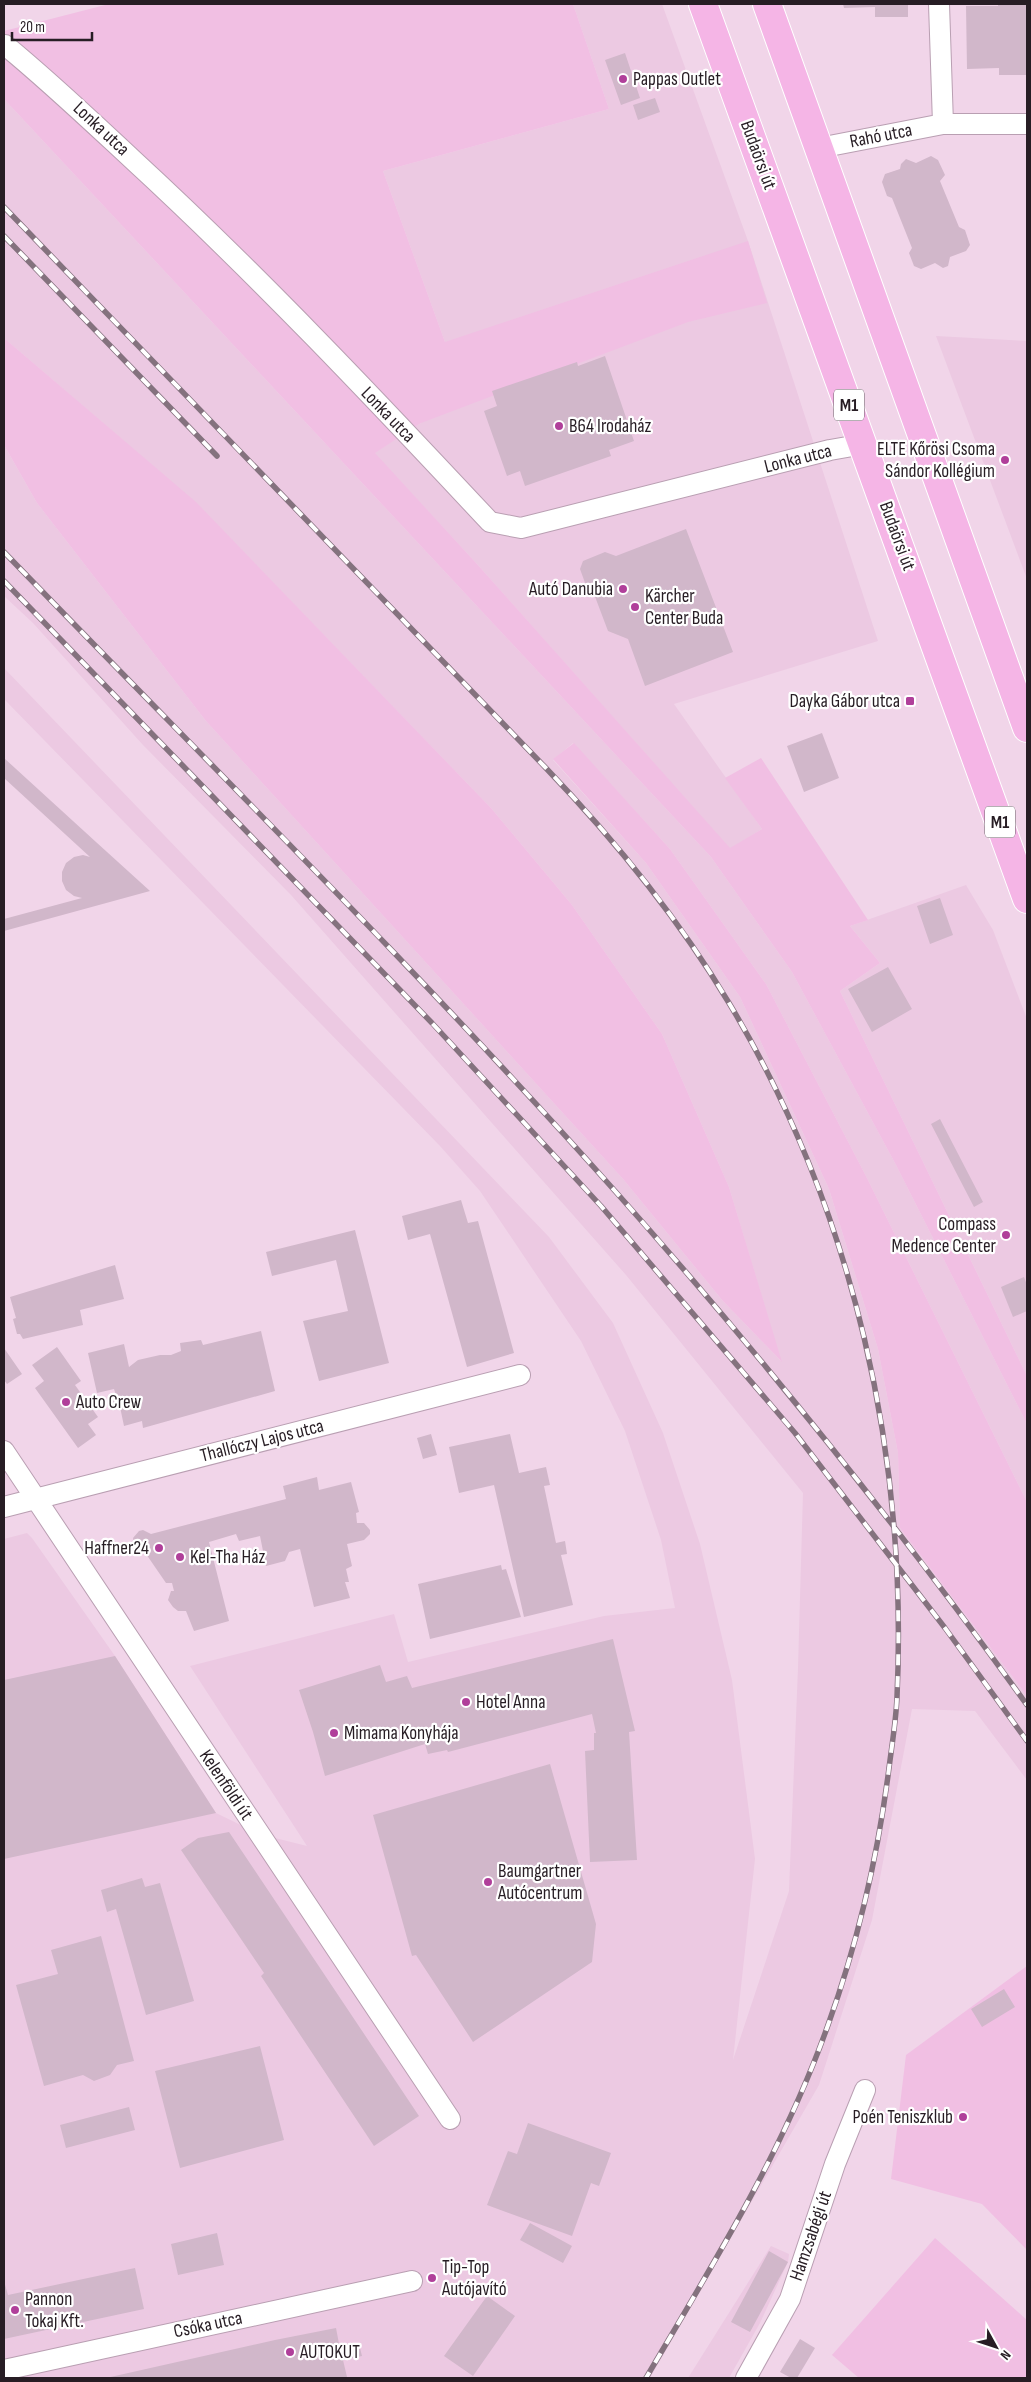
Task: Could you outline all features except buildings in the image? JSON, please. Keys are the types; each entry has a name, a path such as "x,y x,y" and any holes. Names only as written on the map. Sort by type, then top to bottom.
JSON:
{"main road":[{"name":"Budaörsi út","path":"702,4 864,444 1027,899"},
{"path":"767,4 1027,728"}],"street":[{"path":"940,4 943,124"},
{"name":"Lonka utca","path":"5,46 50,81 199,222 275,297 490,522 521,528 830,450 864,444"},
{"name":"Rahó utca","path":"819,148 943,124 1027,124"},
{"name":"Thallóczy Lajos utca","path":"4,1507 520,1375"},
{"name":"Kelenföldi út","path":"4,1451 450,2119"},
{"name":"Hamzsabégi út","path":"746,2378 790,2299 835,2164 865,2090"},
{"name":"Csóka utca","path":"4,2370 412,2281"}],"shaded area":[{"path":"109,4 573,4 609,109 383,171 445,342 748,241 767,303 688,322 421,423 375,453 477,564 730,848 762,829 725,778 761,758 868,920 850,926 880,963 840,991 1027,1376 1027,1424 896,1165 792,972 711,857 4,99 4,31"},
{"path":"573,4 662,4 748,241 878,641 674,704 762,829 730,849 477,564 374,453 421,423 445,342 383,171 609,109"},
{"path":"4,99 711,857 792,972 896,1165 1027,1424 1027,1502 867,1178 766,984 670,849 573,743 553,760 646,863 740,997 829,1189 878,1349 898,1453 900,1528 1027,1696 1027,1780 975,1711 912,1709 872,1920 819,2085 650,2378 4,2378 4,1539 27,1533 32,1538 115,1656 216,1813 259,1834 307,1846 190,1666 394,1614 408,1662 604,1616 675,1608 661,1540 625,1431 581,1341 480,1191 440,1146 4,699 4,668 549,1237 613,1323 663,1433 700,1544 732,1680 755,1859 733,2060 789,1891 803,1493 626,1275 291,895 143,745 33,623 4,596 4,445 37,503 206,721 623,1179 722,1300 781,1361 729,1187 662,1034 572,905 491,808 196,503 4,338"},
{"name":"ELTE Kőrösi Csoma Sándor Kollégium","path":"936,336 1027,341 1027,579"},
{"path":"4,338 196,502 491,808 572,905 662,1034 729,1187 782,1362 722,1300 623,1179 206,721 37,503 4,445"},
{"path":"574,743 670,849 766,984 867,1178 1027,1502 1027,1696 900,1528 898,1453 878,1349 829,1189 740,997 646,863 553,759"},
{"path":"966,885 993,930 1027,1019 1027,1376 840,991 880,963 850,926"},
{"name":"Poén Teniszklub","path":"1027,1966 1027,2250 982,2204 891,2179 906,2055"},
{"path":"935,2238 1027,2320 1027,2378 859,2378 832,2355"},
{"path":"771,2246 789,2254 788,2262 760,2323 729,2378 688,2378"}],"railway":[{"path":"4,207 544,766 620,850 666,909 729,1003 773,1083 810,1165 840,1250 864,1337 882,1426 893,1516 898,1606 897,1697 894,1732 879,1833 866,1898 849,1962 810,2071 769,2162 746,2206 646,2378"},
{"path":"4,236 217,456"},
{"path":"4,552 390,948 615,1191 723,1315 828,1443 879,1507 1027,1705"},
{"path":"4,581 432,1023 601,1206 795,1433 945,1628 1027,1741"}],"place":[{"name":"Pappas Outlet","path":"623,79"},
{"name":"B64 Irodaház","path":"559,426"},
{"name":"ELTE Kőrösi Csoma Sándor Kollégium","path":"1005,460"},
{"name":"Autó Danubia","path":"623,589"},
{"name":"Kärcher Center Buda","path":"635,607"},
{"name":"Dayka Gábor utca","path":"910,701"},
{"name":"Compass Medence Center","path":"1006,1235"},
{"name":"Auto Crew","path":"66,1402"},
{"name":"Haffner24","path":"159,1548"},
{"name":"Kel-Tha Ház","path":"180,1557"},
{"name":"Hotel Anna","path":"466,1702"},
{"name":"Mimama Konyhája","path":"334,1733"},
{"name":"Baumgartner Autócentrum","path":"488,1882"},
{"name":"Poén Teniszklub","path":"963,2117"},
{"name":"Tip-Top Autójavító","path":"432,2278"},
{"name":"Pannon Tokaj Kft.","path":"15,2310"},
{"name":"AUTOKUT","path":"290,2352"}]}
